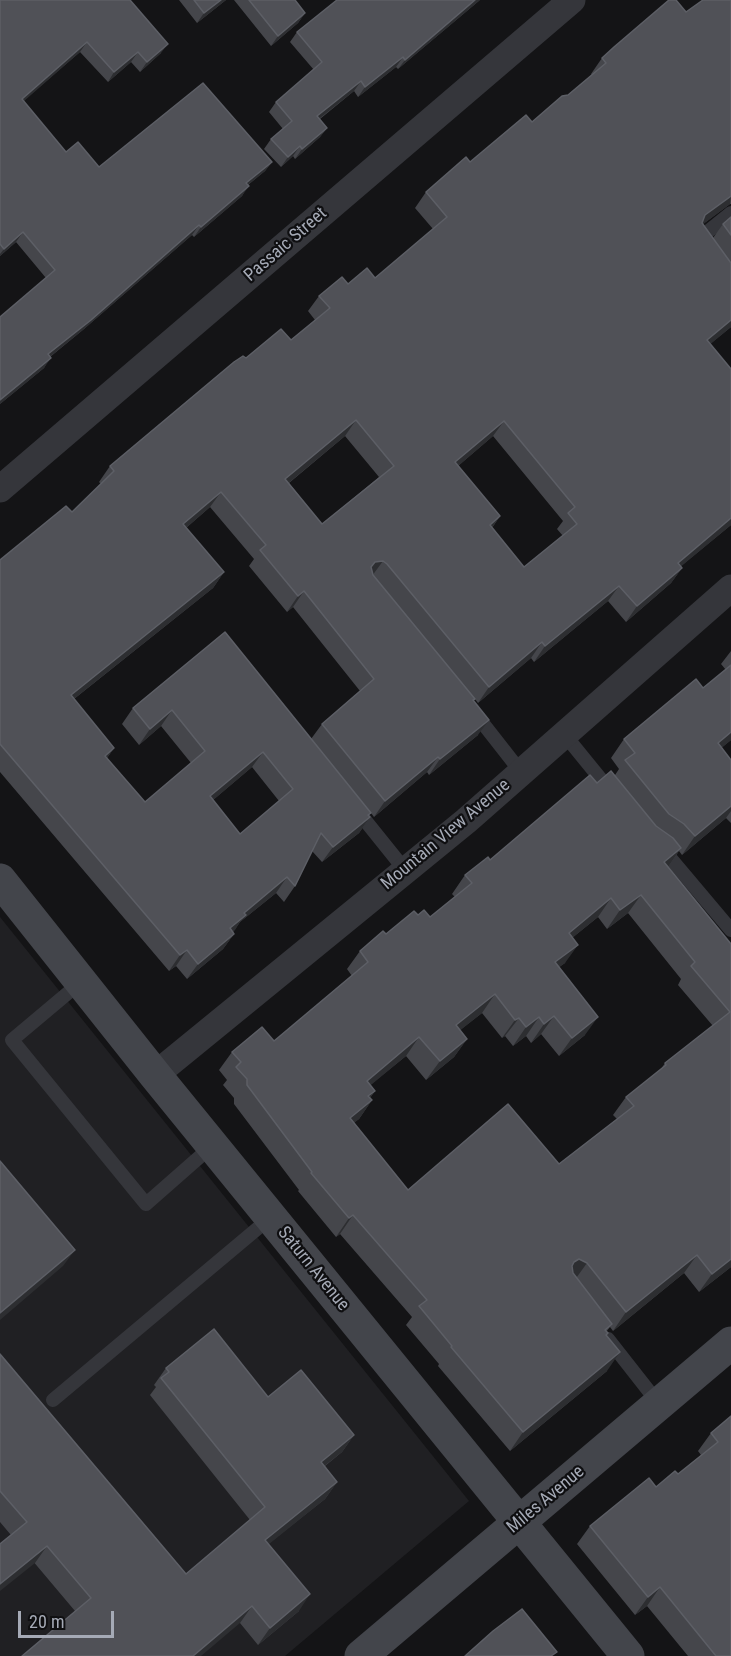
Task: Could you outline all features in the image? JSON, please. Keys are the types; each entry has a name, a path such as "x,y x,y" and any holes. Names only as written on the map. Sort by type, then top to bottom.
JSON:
{"street":[{"name":"Passaic Street","path":"0,489 572,0"},
{"name":"Mountain View Avenue","path":"155,1075 466,821 731,588"},
{"name":"Saturn Avenue","path":"0,880 270,1218 628,1656"},
{"name":"Miles Avenue","path":"361,1656 731,1343"}],"lane":[{"path":"712,254 700,238 731,213"},
{"path":"466,704 520,772"},
{"path":"564,734 621,804"},
{"path":"346,797 405,870"},
{"path":"650,839 666,850 731,930"},
{"path":"81,982 12,1040 146,1204 212,1146"},
{"path":"53,1400 270,1218"},
{"path":"600,1329 659,1404"}],"shaded area":[{"path":"0,917 469,1501 285,1656 0,1656"}],"building":[{"path":"0,0 130,0 168,44 147,62 138,52 114,72 87,42 22,99 66,152 78,142 99,167 203,83 272,162 246,183 249,186 201,227 199,225 91,320 48,354 51,358 0,400 0,317 55,270 23,232 4,249 0,244"},
{"path":"194,0 221,0 204,13"},
{"path":"249,0 295,0 305,13 278,36"},
{"path":"337,0 475,0 405,60 403,57 365,87 361,81 317,116 327,128 302,149 300,146 288,157 271,139 292,121 276,102 322,62 297,32"},
{"path":"669,0 676,0 686,12 703,0 731,0 731,196 705,215 702,223 731,263 731,320 707,340 731,369 731,518 678,563 682,568 637,606 619,586 545,646 542,642 489,687 387,564 383,561 375,562 371,567 373,575 475,699 473,700 489,720 440,759 438,757 385,801 322,724 374,679 304,591 298,596 260,550 266,545 221,492 183,524 224,572 71,695 114,748 105,756 145,802 205,751 172,710 150,729 133,708 225,632 371,813 368,815 370,817 333,847 321,833 295,886 287,877 244,913 246,915 230,928 234,934 198,964 187,950 180,955 0,744 0,560 66,506 72,512 114,471 110,466 234,362 243,356 246,358 281,329 291,340 330,308 319,296 342,277 348,284 367,268 375,278 447,217 426,192 466,157 470,162 526,115 532,122 562,96 568,95 606,63 602,58","holes":["356,420 394,466 322,524 285,479","504,421 575,507 568,513 577,524 524,567 490,525 500,516 455,462","263,752 293,789 240,834 210,796"]},
{"path":"731,217 731,235 723,224"},
{"path":"731,665 731,732 718,743 731,760 731,806 695,836 684,824 669,814 625,760 635,753 624,739 696,679 703,688"},
{"path":"611,771 656,826 673,838 681,848 664,862 731,944 731,1259 712,1274 697,1255 626,1312 587,1263 579,1259 574,1262 573,1273 612,1324 605,1330 608,1333 606,1335 620,1352 523,1432 419,1306 427,1300 353,1215 349,1218 311,1173 247,1085 247,1079 236,1067 241,1062 232,1052 262,1027 274,1041 368,962 360,951 383,931 386,934 414,911 418,915 424,910 430,917 472,883 465,875 488,857 490,860 590,775 597,783","holes":["641,895 695,962 691,966 730,1012 626,1097 634,1106 559,1164 508,1104 408,1190 350,1118 372,1100 368,1096 375,1091 367,1081 419,1037 440,1061 467,1039 456,1025 495,994 515,1020 519,1018 526,1027 539,1017 544,1024 554,1016 572,1038 598,1017 555,962 578,945 569,933 611,898 620,910"]},
{"path":"0,1161 75,1250 0,1313"},
{"path":"214,1329 268,1397 301,1370 354,1435 321,1462 337,1482 265,1540 310,1594 270,1628 252,1606 193,1656 22,1656 91,1598 47,1546 0,1584 0,1544 27,1522 0,1491 0,1354 186,1574 265,1507 161,1378 169,1372 166,1368"},
{"path":"731,1416 731,1656 716,1656 660,1587 648,1597 590,1526 649,1478 656,1487 675,1471 678,1474 718,1442 711,1433"},
{"path":"522,1609 557,1652 551,1656 465,1656 493,1631"}]}
